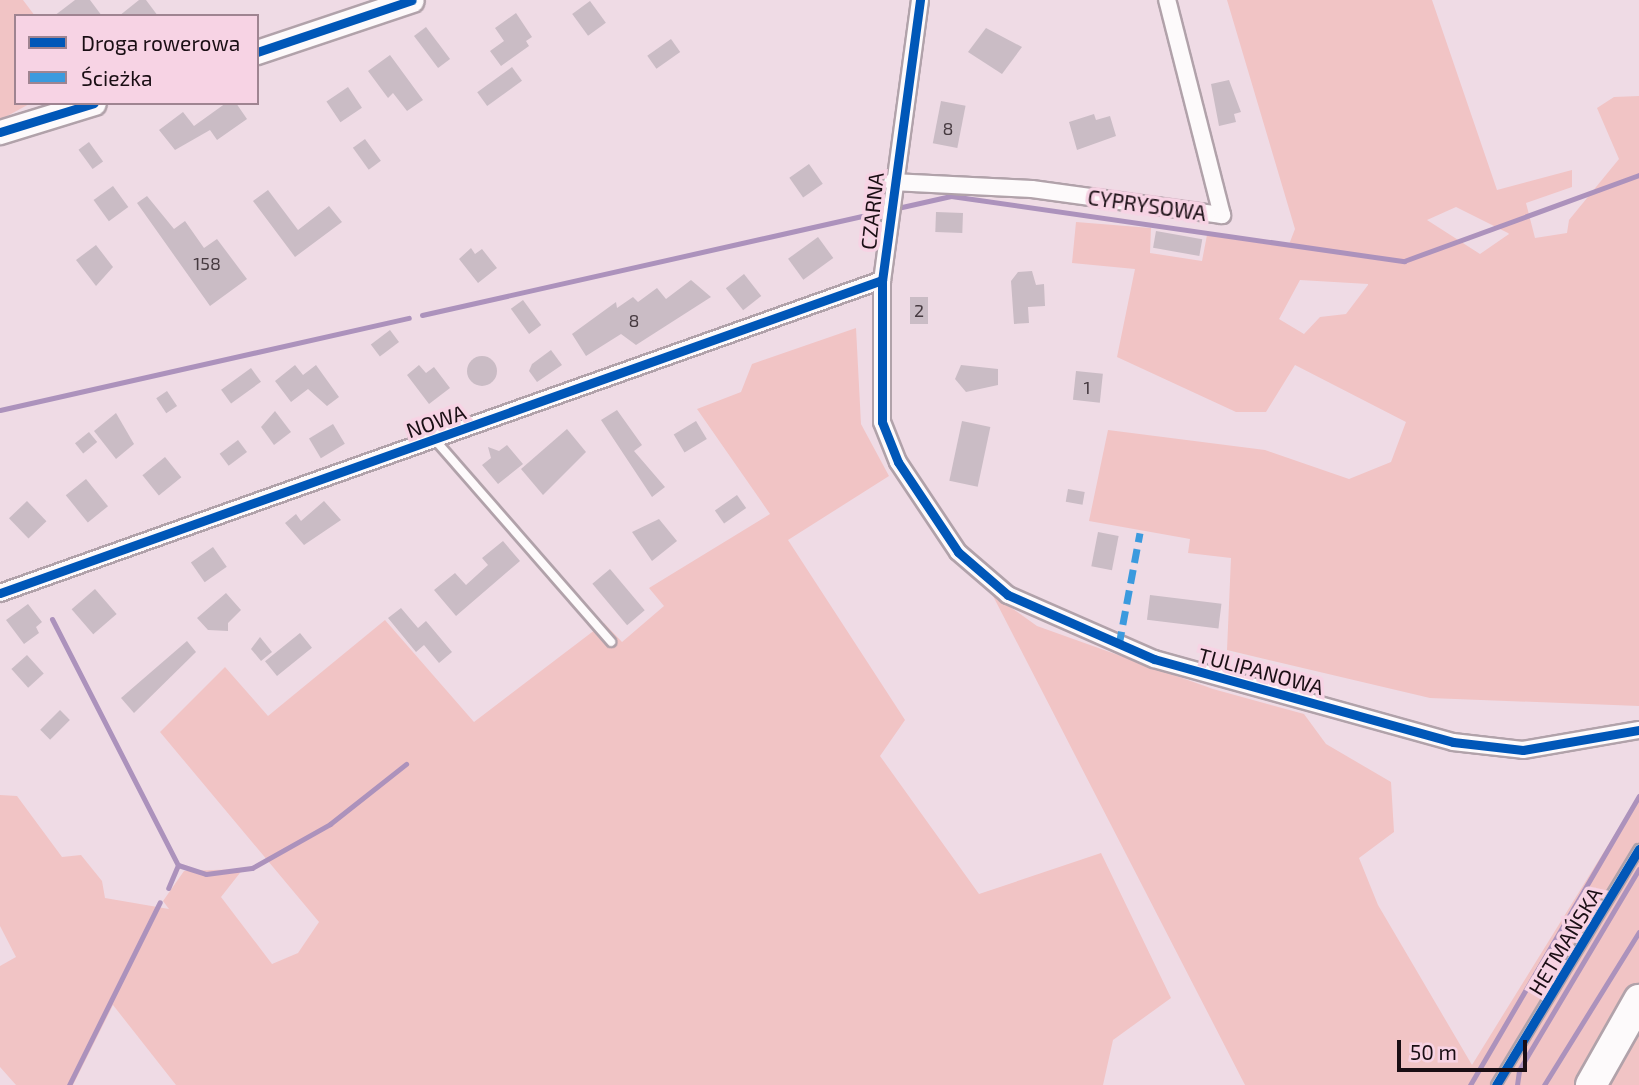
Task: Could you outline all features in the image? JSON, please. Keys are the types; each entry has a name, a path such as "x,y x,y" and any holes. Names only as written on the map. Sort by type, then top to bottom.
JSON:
{"highway":[{"path":"1591,1085 1639,1000"}],"street":[{"path":"259,51 412,0"},
{"name":"CZARNA","path":"920,0 892,182 882,279 882,422 922,502"},
{"name":"CYPRYSOWA","path":"892,182 1031,189 1222,215 1167,0"},
{"path":"0,132 88,105"},
{"name":"NOWA","path":"0,593 882,279"},
{"name":"TULIPANOWA","path":"922,502 958,552 1008,595 1154,659 1453,742 1523,750 1639,730"}],"lane":[{"path":"435,440 611,642"},
{"name":"HETMAŃSKA","path":"1496,1085 1639,849"}],"shaded area":[{"path":"0,0 23,0 34,14 14,14 14,105 27,105 0,120"},
{"path":"1227,0 1432,0 1497,190 1572,170 1572,187 1526,203 1535,238 1567,233 1569,220 1619,159 1597,108 1614,97 1639,96 1639,706 1430,698 1227,650 1231,558 1188,553 1190,539 1089,521 1108,430 1265,450 1349,479 1391,462 1406,422 1295,365 1266,412 1236,412 1117,357 1135,269 1072,263 1076,222 1151,228 1150,253 1202,261 1207,235 1288,247 1295,229","holes":["1456,207 1508,233 1509,234 1480,254 1427,220","1300,280 1368,284 1368,285 1346,314 1320,317 1304,334 1279,319"]},
{"path":"856,328 861,424 889,476 788,540 905,720 880,756 979,894 1101,853 1171,998 1113,1040 1103,1085 176,1085 113,1005 73,1085 16,1085 0,1067 0,966 16,957 0,926 0,795 17,796 62,857 81,855 102,881 105,898 169,909 163,901 184,871 243,869 221,897 272,964 298,953 319,922 160,732 225,667 268,716 385,620 474,722 604,623 622,642 664,606 649,588 770,514 697,409 741,392 752,364"},
{"path":"992,594 1037,626 1213,689 1304,714 1326,744 1391,782 1394,832 1359,858 1378,905 1472,1065 1639,795 1639,1085 1245,1085"}],"building":[{"path":"75,0 90,0 100,14 57,14"},
{"path":"139,0 146,0 156,14 122,14"},
{"path":"590,1 606,23 588,36 572,14"},
{"path":"516,13 532,37 526,41 529,46 501,66 490,51 504,41 495,28"},
{"path":"426,27 450,59 438,68 414,36"},
{"path":"986,28 1022,47 1002,74 968,52"},
{"path":"671,39 680,52 656,69 647,56"},
{"path":"390,55 423,100 407,111 393,93 388,98 368,71"},
{"path":"512,67 522,81 487,106 477,92"},
{"path":"1229,80 1241,112 1234,114 1236,122 1219,126 1211,84"},
{"path":"348,87 362,108 340,122 326,102"},
{"path":"941,101 966,106 957,148 933,143"},
{"path":"223,105 237,105 247,119 217,140 210,130 175,150 159,130 183,112 194,126"},
{"path":"1094,114 1096,120 1110,116 1116,136 1077,150 1069,122"},
{"path":"365,139 381,161 369,170 353,148"},
{"path":"89,142 103,161 93,169 78,150"},
{"path":"809,164 823,184 803,197 789,178"},
{"path":"113,186 128,207 109,221 94,200"},
{"path":"268,190 298,230 329,206 342,222 295,257 253,201"},
{"path":"147,196 174,229 185,221 204,248 217,239 247,279 210,306 137,203"},
{"path":"936,212 963,213 962,233 935,232"},
{"path":"1156,231 1202,239 1199,256 1153,248"},
{"path":"818,237 833,258 803,280 788,259"},
{"path":"96,245 113,267 96,286 76,260"},
{"path":"471,248 475,254 482,249 497,268 478,283 459,259"},
{"path":"1032,271 1036,285 1044,284 1045,306 1028,307 1029,323 1014,324 1011,281 1018,272"},
{"path":"744,274 761,296 743,310 726,288"},
{"path":"691,280 711,297 636,345 621,334 586,356 572,334 616,302 617,308 633,297 638,302 657,288 666,299"},
{"path":"910,297 928,297 928,324 910,324"},
{"path":"523,300 541,325 529,334 511,309"},
{"path":"390,330 399,342 380,356 371,344"},
{"path":"551,350 562,365 537,382 529,371 532,364"},
{"path":"482,356 488,357 496,365 496,377 488,385 482,386 476,385 468,377 467,371 468,365 476,357"},
{"path":"295,365 303,375 316,365 339,397 327,406 308,389 291,402 275,381"},
{"path":"419,365 426,373 434,367 450,388 429,404 407,375"},
{"path":"961,365 998,369 998,385 966,392 955,379"},
{"path":"251,368 261,382 231,404 221,390"},
{"path":"1076,371 1103,374 1100,403 1073,400"},
{"path":"167,391 177,406 166,413 156,398"},
{"path":"617,410 642,445 634,451 665,487 652,497 601,420"},
{"path":"275,411 291,432 274,445 261,427"},
{"path":"116,413 134,444 116,459 94,431"},
{"path":"696,421 707,439 685,452 674,434"},
{"path":"962,421 990,427 978,487 949,481"},
{"path":"333,424 345,444 321,458 309,438"},
{"path":"567,429 586,452 543,495 521,469"},
{"path":"89,432 97,442 83,453 75,443"},
{"path":"238,440 247,452 229,466 220,454"},
{"path":"507,445 523,464 498,484 482,465 491,458 488,447 499,451"},
{"path":"165,457 181,477 159,495 142,475"},
{"path":"86,479 108,506 88,523 66,495"},
{"path":"1068,489 1085,492 1082,505 1066,502"},
{"path":"737,495 746,508 724,524 715,510"},
{"path":"27,501 46,521 28,539 9,518"},
{"path":"324,501 341,520 304,545 285,523 296,514 301,521"},
{"path":"659,519 677,541 652,561 632,532"},
{"path":"1098,532 1119,536 1112,570 1091,566"},
{"path":"503,541 520,561 456,616 434,590 455,573 466,585 488,565 482,558"},
{"path":"213,547 227,567 205,582 191,562"},
{"path":"610,569 645,610 627,625 592,584"},
{"path":"95,589 117,614 93,634 72,609"},
{"path":"226,593 241,610 228,623 228,631 208,630 197,618"},
{"path":"1150,595 1221,604 1218,629 1147,620"},
{"path":"28,604 42,622 36,627 39,633 24,644 6,620"},
{"path":"401,608 418,628 426,621 452,652 439,663 424,645 416,652 388,618"},
{"path":"300,633 312,648 277,676 265,661"},
{"path":"260,637 272,652 261,661 251,649"},
{"path":"187,641 196,652 134,713 121,698"},
{"path":"27,655 44,674 28,688 11,669"},
{"path":"60,710 70,720 50,740 40,730"}],"waterway":[{"path":"422,315 951,196 1404,261 1639,175"},
{"path":"0,410 409,318"},
{"path":"52,619 178,865 168,888"},
{"path":"178,865 206,874 252,868 330,824 406,764"},
{"path":"1470,1085 1639,796"},
{"path":"1517,1085 1519,1070 1639,869"},
{"path":"69,1085 160,902"},
{"path":"1544,1085 1639,932"}],"marked path":[{"path":"1119,645 1140,533"}],"cycle path":[{"path":"259,51 412,0"},
{"path":"920,0 882,280 882,422 898,462 958,552 1008,595 1154,659 1453,742 1523,750 1639,730"},
{"path":"0,132 88,105"},
{"path":"0,593 882,280"},
{"path":"1496,1085 1639,849"}]}
